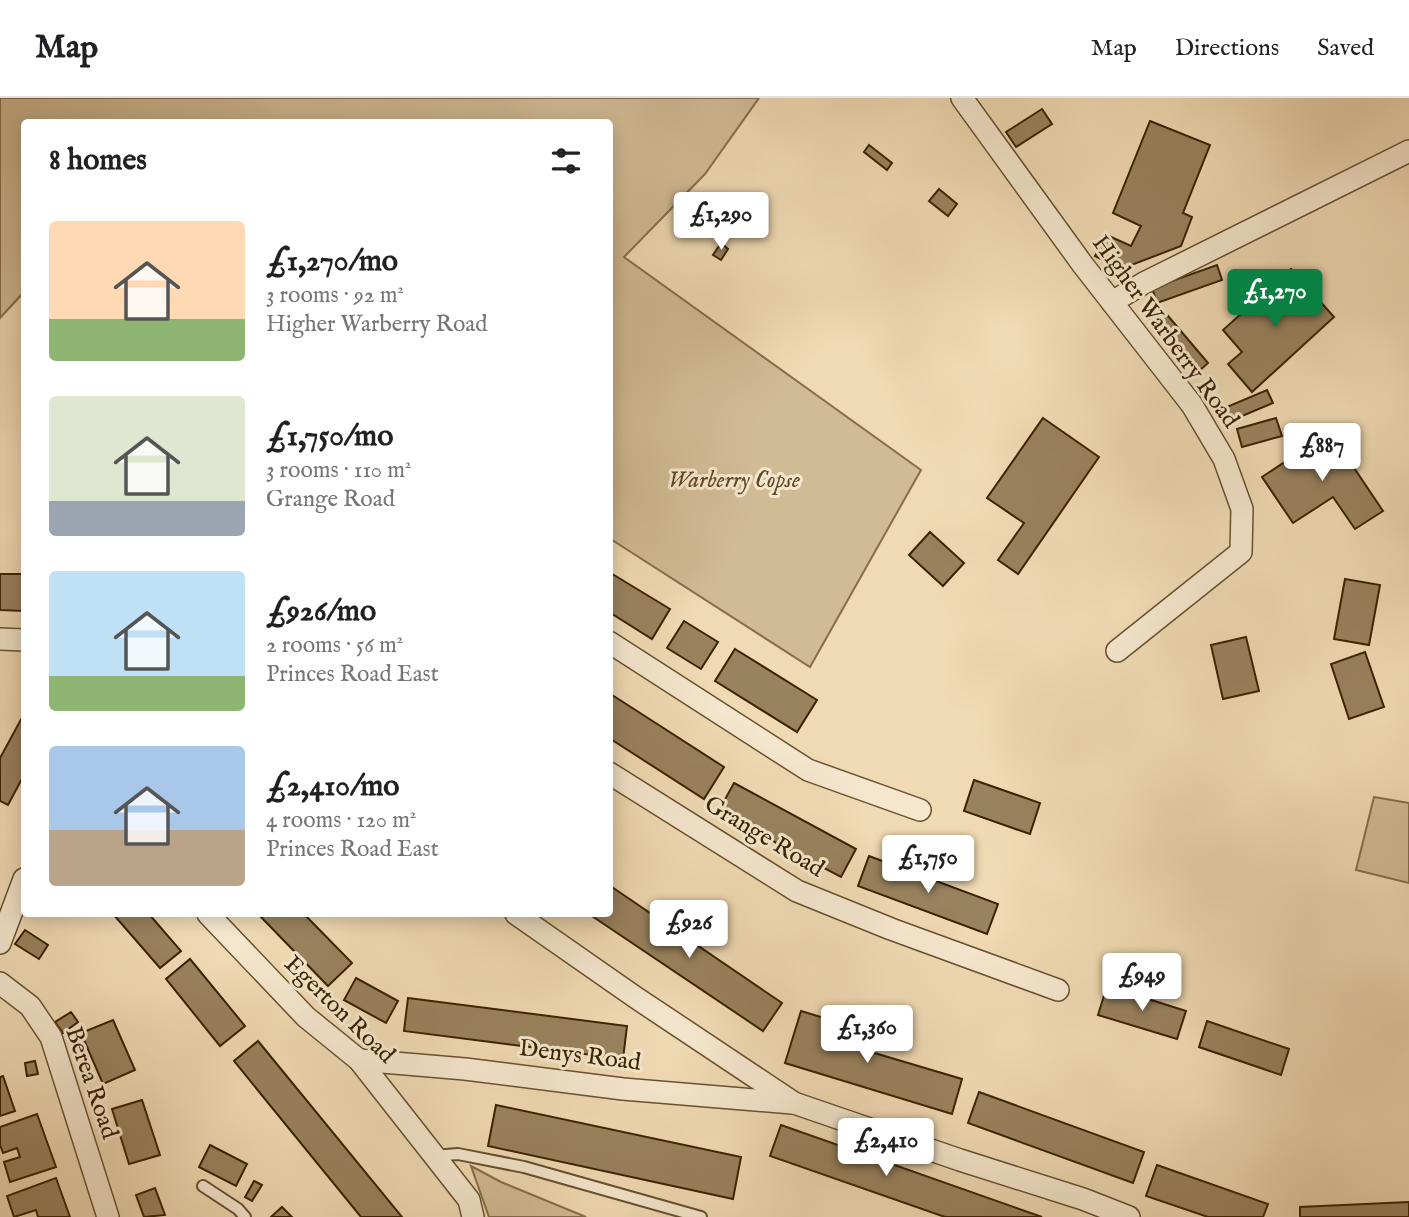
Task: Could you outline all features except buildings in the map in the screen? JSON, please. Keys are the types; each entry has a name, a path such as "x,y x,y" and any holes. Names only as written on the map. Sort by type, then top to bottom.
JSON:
{"street":[{"name":"Higher Warberry Road","path":"962,98 1112,302 1192,405 1224,459 1242,509 1241,552 1117,651"},
{"path":"1112,302 1144,283 1409,152"},
{"path":"0,639 21,640"},
{"path":"613,645 808,770 920,810"},
{"name":"Grange Road","path":"613,776 797,891 891,929 1058,990"},
{"path":"0,943 21,887"},
{"name":"Egerton Road","path":"211,917 306,1017 359,1060 469,1200 473,1217"},
{"path":"520,917 794,1103 1083,1199 1129,1217"},
{"name":"Berea Road","path":"0,982 30,1006 51,1038 108,1217"},
{"name":"Denys Road","path":"359,1060 465,1069 623,1089 794,1103"}],"lane":[{"path":"434,1156 458,1154 524,1167 701,1217"},
{"path":"203,1186 238,1209 245,1217"}],"green space":[{"name":"Warberry Copse","path":"0,98 759,98 705,174 624,257 921,470 810,667 613,541 613,119 21,119 21,295 0,318"},
{"path":"1374,797 1409,803 1409,883 1356,870"},
{"path":"471,1166 501,1182 586,1217 489,1217"}]}
